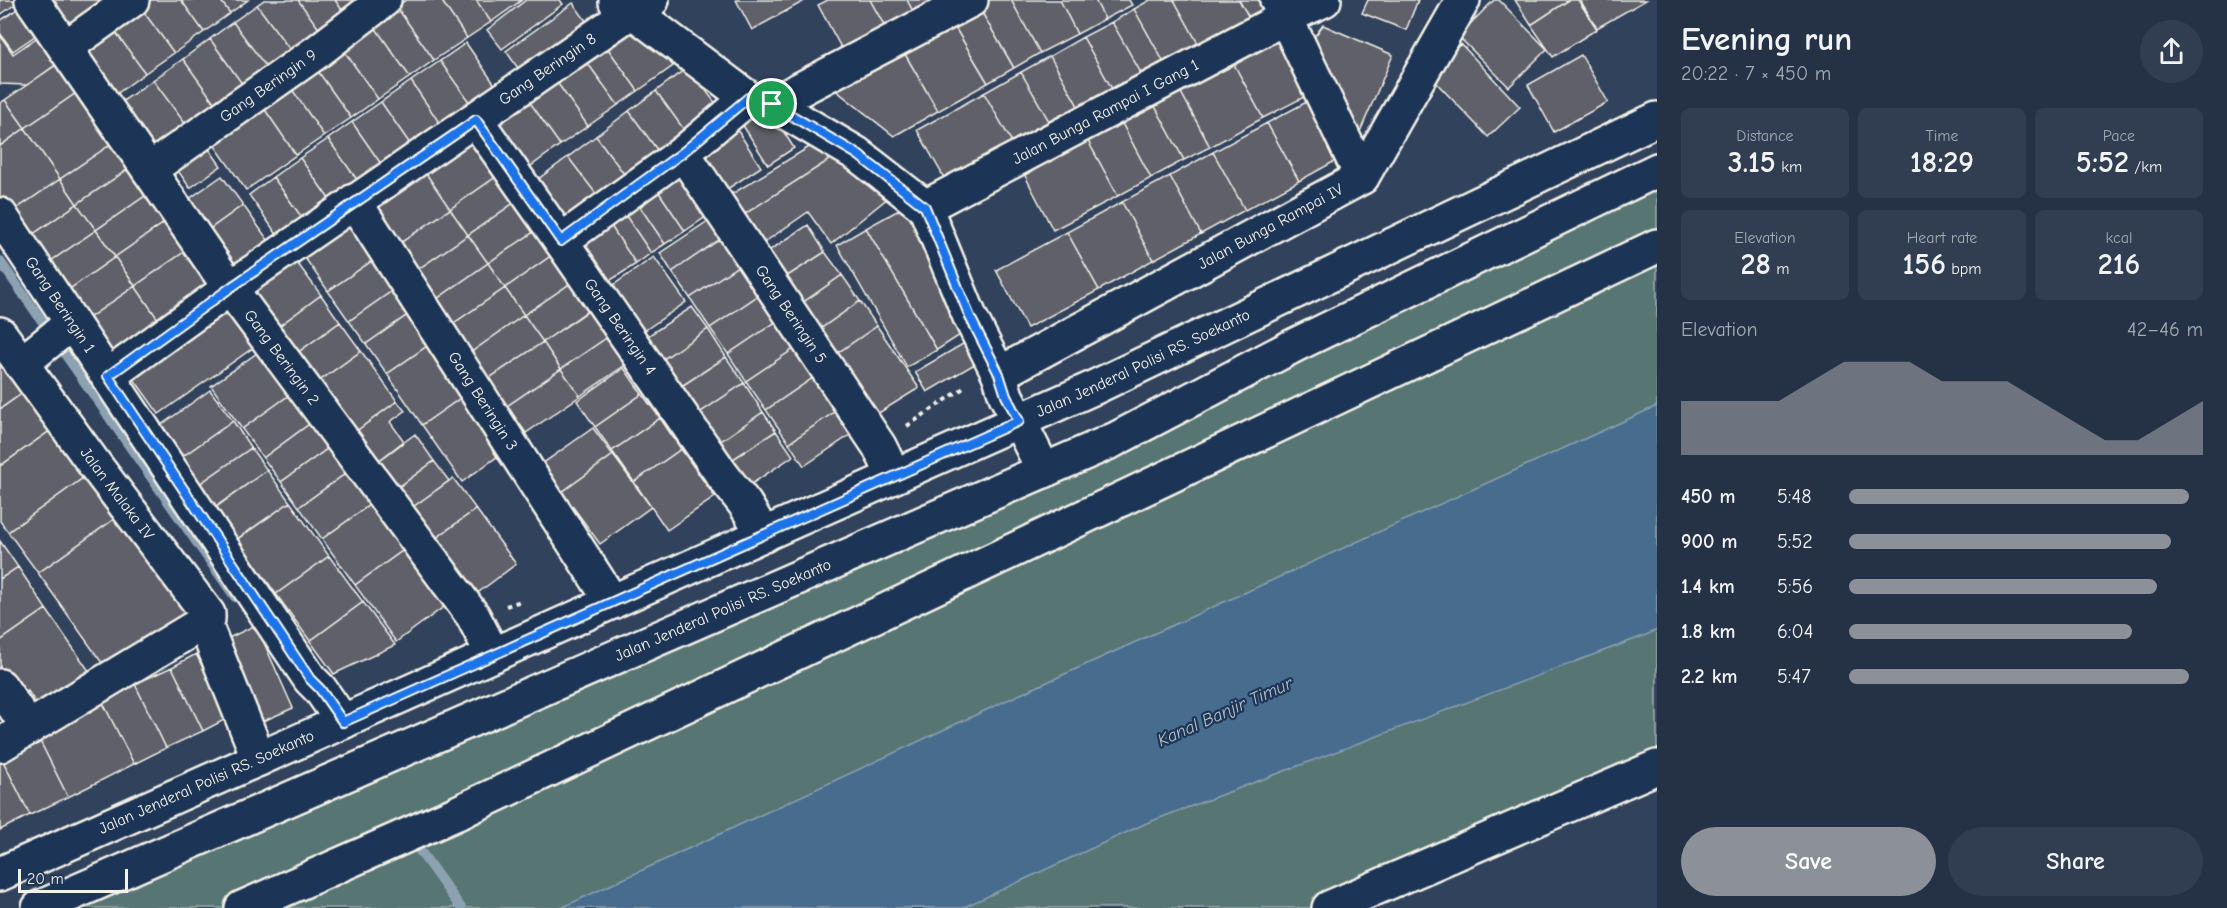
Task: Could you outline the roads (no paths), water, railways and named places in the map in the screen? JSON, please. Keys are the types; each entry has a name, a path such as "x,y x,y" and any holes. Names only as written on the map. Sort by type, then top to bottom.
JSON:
{"street":[{"name":"Gang Beringin 2","path":"32,0 230,288 473,616 493,655"},
{"path":"66,47 132,0"},
{"name":"Gang Beringin 9","path":"149,170 318,51 384,0"},
{"path":"561,241 682,153 760,101 972,0"},
{"name":"Jalan Bunga Rampai I Gang 1","path":"925,207 1281,8 1324,0"},
{"name":"Jalan Bunga Rampai IV","path":"999,374 1362,177 1463,0"},
{"path":"632,4 760,101 857,154 925,207 970,317 1044,471"},
{"name":"Gang Beringin 8","path":"108,376 354,201 476,120 632,4"},
{"path":"1281,8 1362,177"},
{"name":"Jalan Jenderal Polisi RS. Soekanto","path":"0,874 1093,388 1657,119"},
{"name":"Gang Beringin 4","path":"476,120 723,476 745,504 764,535"},
{"name":"Gang Beringin 5","path":"682,153 879,446 894,476"},
{"name":"Jalan Jenderal Polisi RS. Soekanto","path":"39,908 1114,440 1295,345 1657,170"},
{"name":"Gang Beringin 3","path":"354,201 612,602"},
{"name":"Gang Beringin 1","path":"0,215 67,325 108,376 310,679 320,689 343,722"},
{"path":"242,908 455,813 1657,246"},
{"path":"25,362 67,325"},
{"name":"Jalan Malaka IV","path":"0,334 25,362 95,465 204,607 208,614 208,619 204,622 260,759"},
{"path":"0,745 204,622"},
{"path":"0,686 29,729"},
{"path":"1329,908 1657,767"}],"water":[{"name":"Kanal Banjir Timur","path":"1657,406 1657,630 1149,822 962,908 561,908 1014,697"}],"waterway":[{"path":"0,261 235,597"},
{"path":"415,844 461,908"}]}
